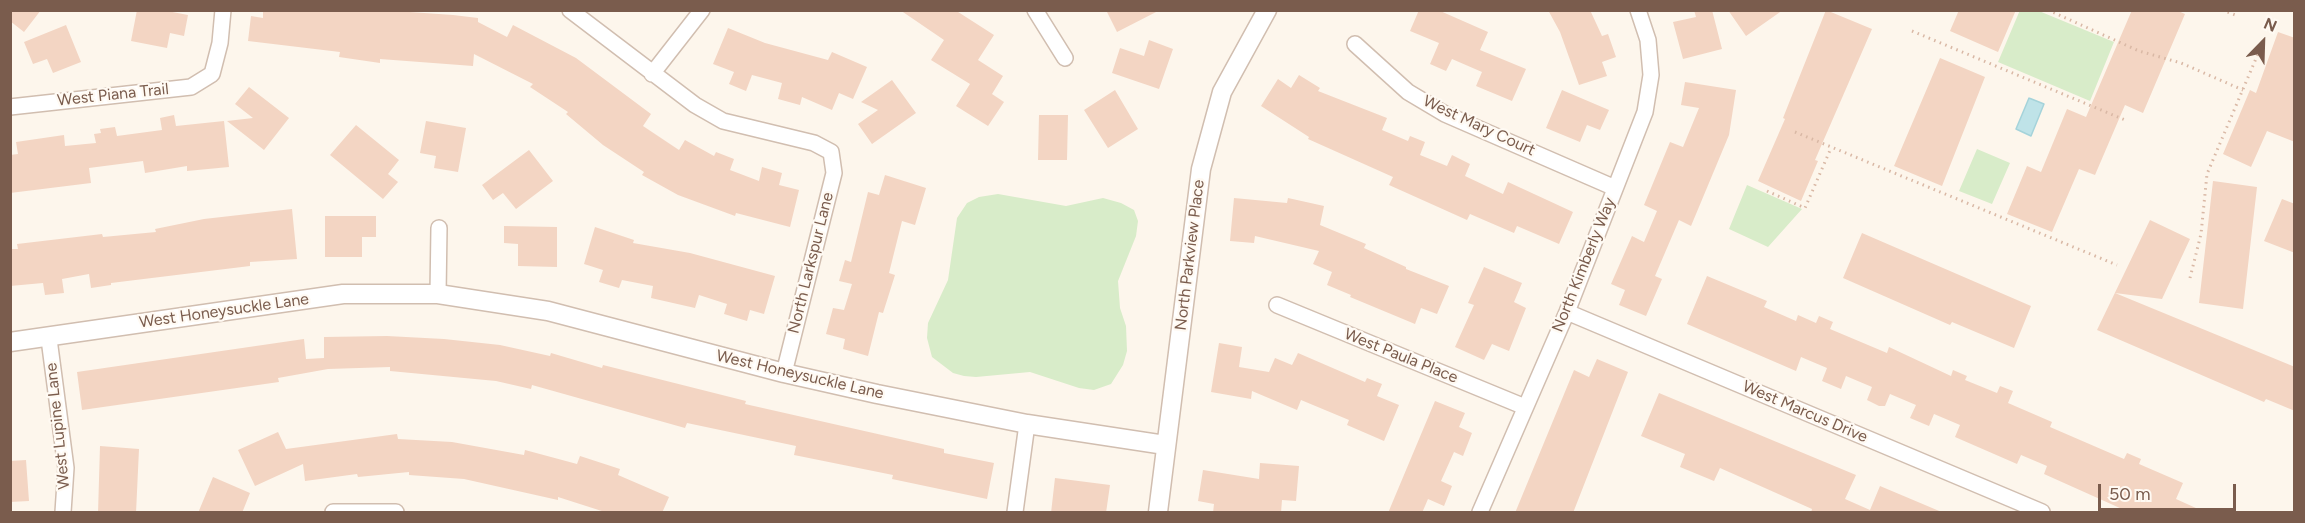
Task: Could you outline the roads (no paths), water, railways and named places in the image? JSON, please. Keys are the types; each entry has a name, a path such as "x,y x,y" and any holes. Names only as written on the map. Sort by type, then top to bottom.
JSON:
{"street":[{"name":"West Piana Trail","path":"10,107 191,87 212,74 220,43 224,10"},
{"path":"570,10 652,74 702,10"},
{"path":"1035,10 1065,58"},
{"name":"North Parkview Place","path":"1158,513 1203,160 1222,92 1267,10"},
{"name":"North Kimberly Way","path":"1480,513 1567,312 1645,112 1652,75 1648,40 1638,10"},
{"name":"West Mary Court","path":"1354,45 1408,92 1445,114 1615,188"},
{"name":"North Larkspur Lane","path":"652,74 695,105 723,121 814,143 831,152 834,173 784,373"},
{"path":"438,294 439,228"},
{"name":"West Honeysuckle Lane","path":"10,342 49,339 164,319 343,294 438,294 548,311 784,373 1027,424 1165,445"},
{"name":"West Paula Place","path":"1276,305 1525,407"},
{"name":"West Marcus Drive","path":"1567,312 2042,513"},
{"name":"West Lupine Lane","path":"49,339 66,468 63,513"},
{"path":"1016,513 1027,424"},
{"path":"333,513 396,513"}],"water":[{"path":"2029,98 2044,104 2031,136 2016,129"}]}
